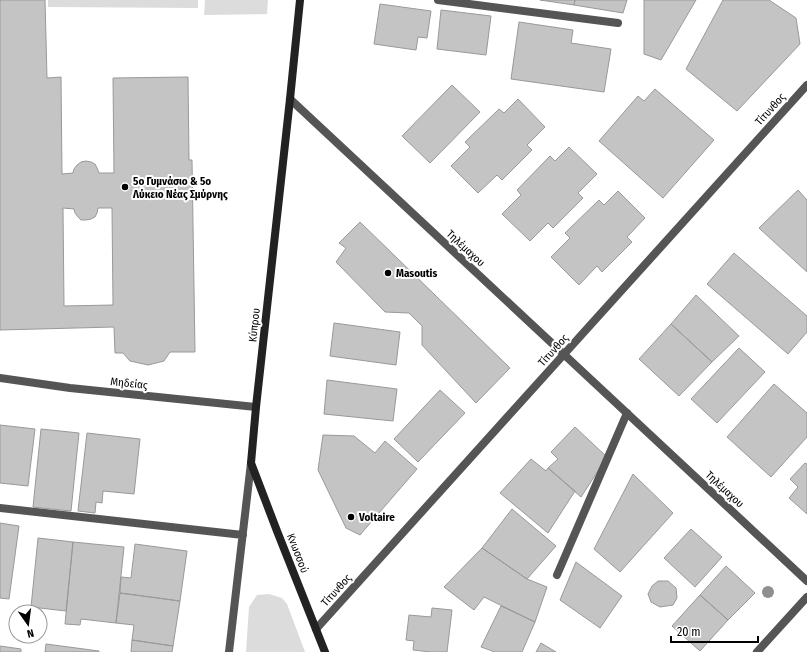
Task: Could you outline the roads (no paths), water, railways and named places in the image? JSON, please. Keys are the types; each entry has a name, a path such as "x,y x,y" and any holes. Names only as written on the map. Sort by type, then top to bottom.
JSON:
{"street":[{"name":"Κύπρου","path":"229,652 251,463 300,0"},
{"path":"438,0 618,23"},
{"name":"Τίτυνθος","path":"316,629 807,85"},
{"name":"Τηλέμαχου","path":"290,99 807,581"},
{"name":"Μηδείας","path":"0,378 70,388 256,407"},
{"path":"557,575 628,413"},
{"name":"Κνωσσού","path":"251,463 325,652"},
{"path":"0,508 243,535"},
{"path":"757,652 807,597"}],"place":[{"name":"5ο Γυμνάσιο & 5ο Λύκειο Νέας Σμύρνης","path":"125,187"},
{"name":"Masoutis","path":"388,273"},
{"name":"Voltaire","path":"351,517"}]}
